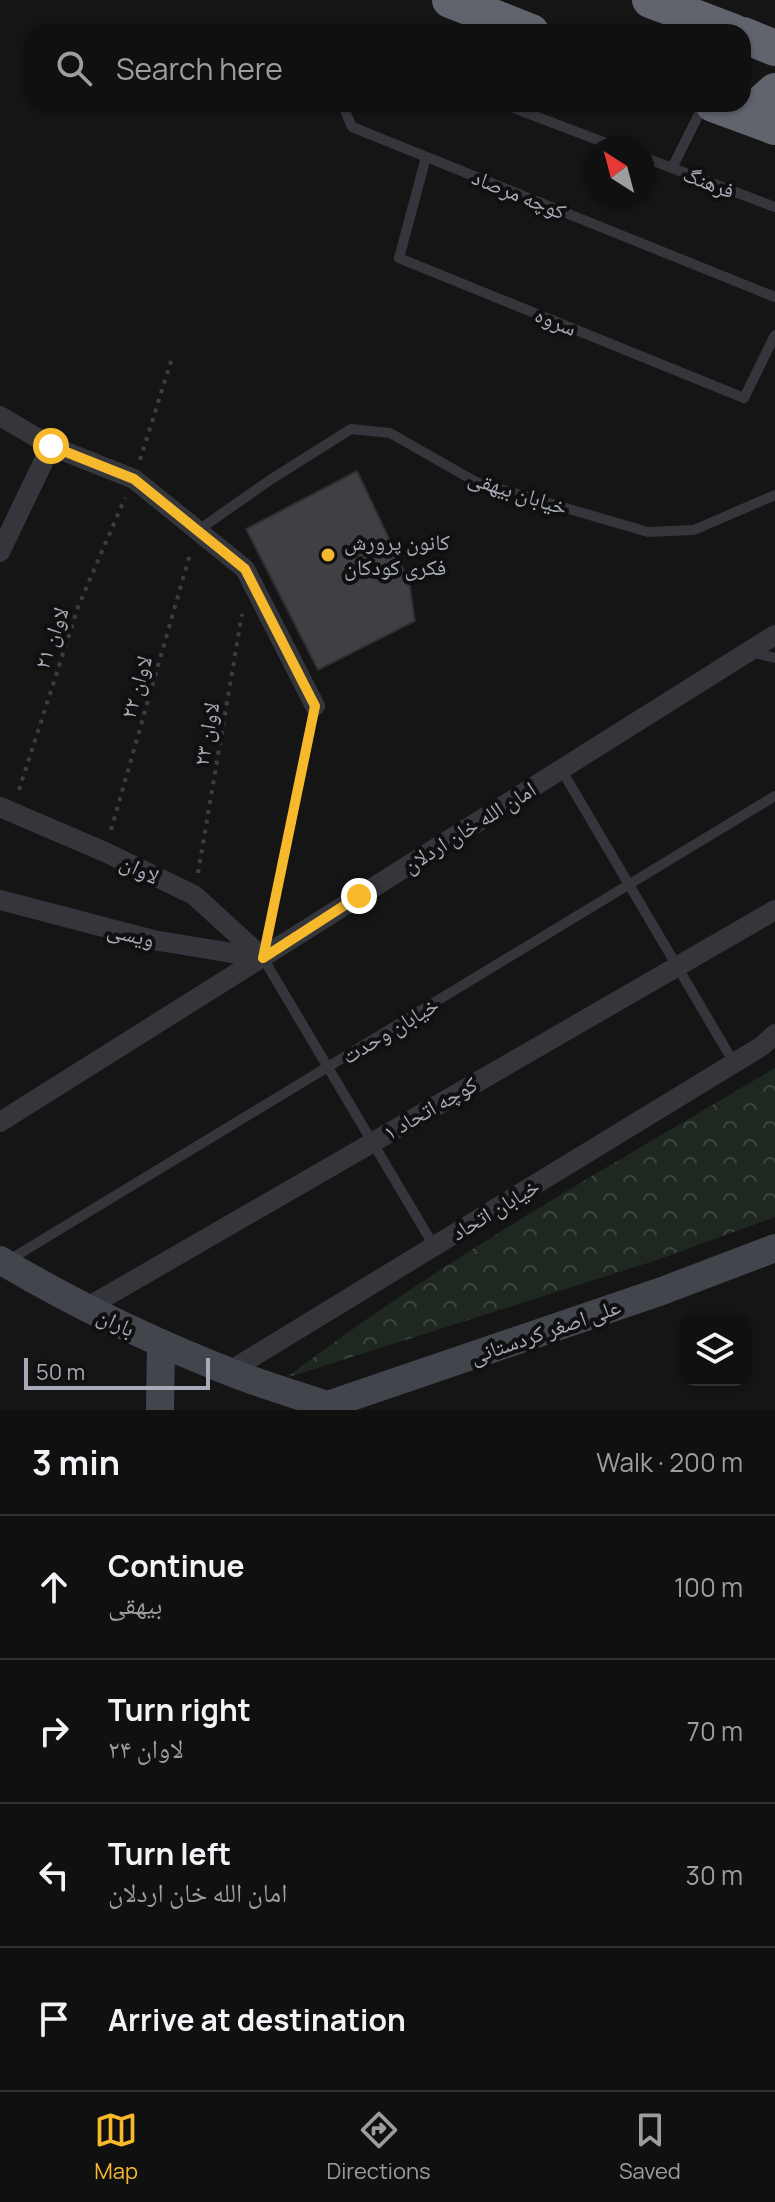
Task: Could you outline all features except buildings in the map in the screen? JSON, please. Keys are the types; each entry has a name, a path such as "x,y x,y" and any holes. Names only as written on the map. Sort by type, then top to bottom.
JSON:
{"highway":[{"path":"450,0 511,24"},
{"path":"650,0 709,24"},
{"path":"751,107 757,107 775,91"},
{"path":"731,112 775,127"}],"street":[{"path":"0,416 51,446 134,479 245,569 315,706"},
{"path":"0,552 51,446"},
{"name":"امان الله خان اردلان","path":"0,1122 775,635"},
{"name":"لاوان","path":"6,810 105,852 194,895 263,958"},
{"name":"ویسی","path":"0,900 153,940 263,958"},
{"name":"کوچه اتحاد ۱","path":"86,1308 775,910"},
{"name":"خیابان اتحاد","path":"228,1372 771,1041"},
{"name":"علی اصغر کردستانی","path":"327,1408 662,1291 775,1248"},
{"name":"باران","path":"2,1262 60,1296 161,1343 228,1372 327,1408"},
{"path":"160,1410 161,1343"}],"lane":[{"name":"کوچه مرصاد","path":"345,112 352,127 775,297"},
{"path":"524,112 587,136"},
{"path":"672,168 710,112"},
{"name":"سروه","path":"426,157 399,258 744,398 775,335"},
{"name":"فرهنگ","path":"655,162 775,207"},
{"name":"خیابان بیهقی","path":"197,531 351,429 390,433 476,482 648,532 694,530 775,495"},
{"path":"748,652 775,658"},
{"path":"561,769 734,1063"},
{"name":"خیابان وحدت","path":"2,1262 775,796"},
{"path":"263,958 434,1246"}],"path":[{"name":"لاوان ۲۱","path":"6,810 78,607 134,479 173,355"},
{"name":"لاوان ۲۲","path":"105,852 197,531"},
{"name":"لاوان ۲۳","path":"194,895 248,578"},
{"path":"263,958 315,706"}],"green space":[{"path":"775,1068 775,1217 657,1260 286,1378 464,1254"}],"place":[{"name":"کانون پرورش فکری کودکان","path":"328,555"}],"route":[{"path":"51,446 134,479 245,569 315,706 263,958 359,896"}]}
